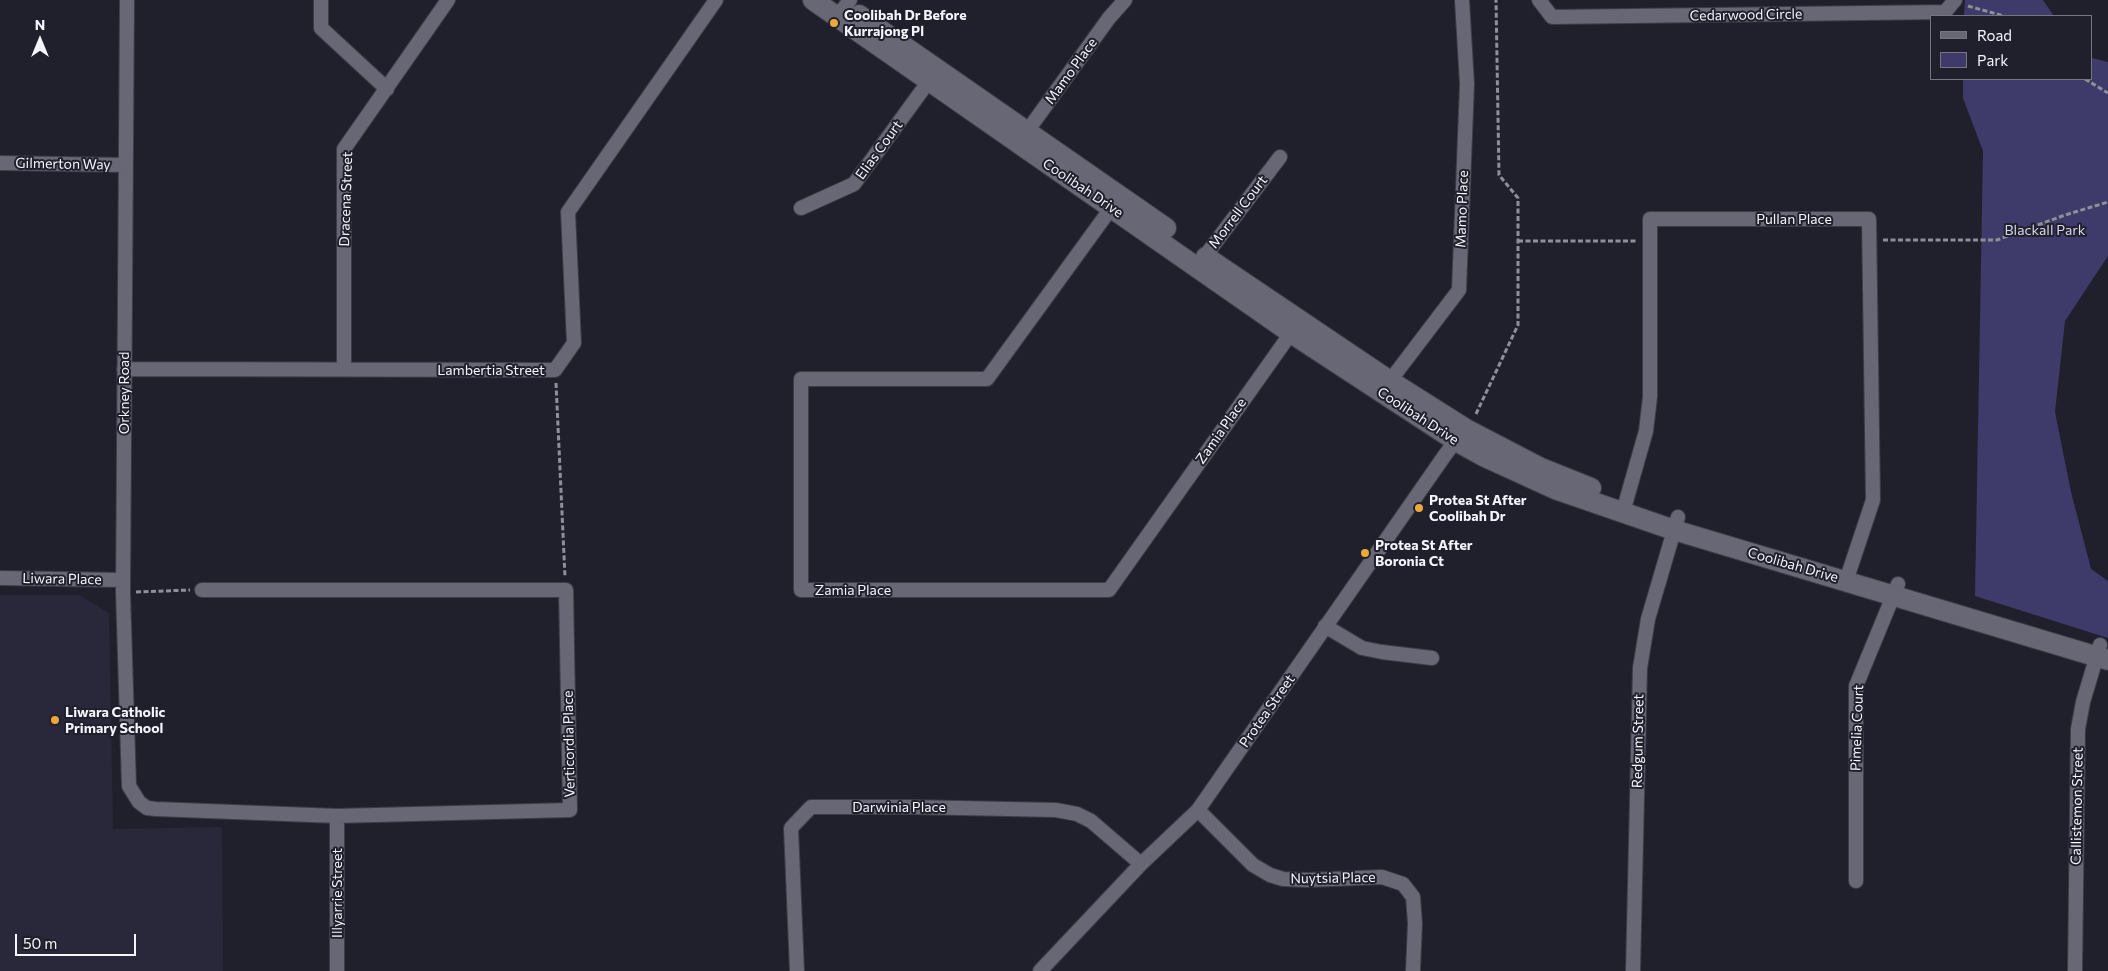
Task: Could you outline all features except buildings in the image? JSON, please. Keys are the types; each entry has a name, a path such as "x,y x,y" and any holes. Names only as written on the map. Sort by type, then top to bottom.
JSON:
{"main road":[{"name":"Coolibah Drive","path":"813,0 842,6 933,75 1200,261 1461,435 1594,489 1624,506 2104,652"}],"street":[{"name":"Orkney Road","path":"127,0 123,586 129,786"},
{"path":"321,0 321,28 387,89"},
{"name":"Dracena Street","path":"344,369 344,149 448,0"},
{"name":"Lambertia Street","path":"124,369 556,370 574,343 568,212 716,0"},
{"name":"Mamo Place","path":"1023,138 1109,18 1125,0"},
{"name":"Mamo Place","path":"1386,386 1460,290 1467,84 1462,0"},
{"name":"Cedarwood Circle","path":"1539,0 1552,17 1946,12 1959,5"},
{"name":"Elias Court","path":"801,208 854,184 933,75"},
{"name":"Morrell Court","path":"1200,261 1280,157"},
{"name":"Gilmerton Way","path":"0,163 126,165"},
{"name":"Zamia Place","path":"1115,202 987,379 801,379 801,590 1109,590 1295,326"},
{"name":"Pullan Place","path":"1624,506 1646,431 1650,397 1650,219 1870,219 1873,500 1848,575"},
{"name":"Protea Street","path":"1043,970 1141,864 1198,810 1325,626 1461,435"},
{"name":"Redgum Street","path":"1633,971 1640,668 1648,619 1676,523"},
{"name":"Liwara Place","path":"0,578 123,586"},
{"name":"Pimelia Court","path":"1856,881 1856,686 1896,589"},
{"path":"202,590 566,590"},
{"name":"Verticordia Place","path":"129,786 139,802 147,808 337,816 570,810 566,590"},
{"path":"1325,626 1362,648 1432,658"},
{"name":"Callistemon Street","path":"2075,971 2078,729 2083,702 2104,652"},
{"name":"Darwinia Place","path":"797,971 791,828 811,807 911,806 1056,810 1077,814 1091,821 1141,864"},
{"name":"Nuytsia Place","path":"1198,810 1253,865 1270,875 1283,879 1308,880 1382,877 1403,884 1413,898 1415,923 1413,971"},
{"name":"Illyarrie Street","path":"337,816 337,971"}],"path":[{"path":"1461,435 1475,416 1518,325 1518,198 1498,175 1496,0"},
{"path":"1959,5 1966,5 2001,15"},
{"path":"2086,80 2108,93"},
{"path":"1870,240 1997,240 2065,215 2108,202"},
{"path":"1518,241 1650,241"},
{"path":"556,370 566,590"},
{"path":"123,586 202,590"}],"shaded area":[{"name":"Liwara Catholic Primary School","path":"0,595 79,595 109,613 113,829 222,827 223,971 0,971"}],"green space":[{"path":"1965,0 2043,0 2053,15 1964,15"},
{"name":"Blackall Park","path":"2093,58 2108,62 2108,256 2065,321 2055,412 2071,492 2091,569 2108,581 2108,638 1975,596 1983,151 1963,98 1963,80 2093,80"}],"place":[{"name":"Coolibah Dr Before Kurrajong Pl","path":"834,23"},
{"name":"Protea St After Coolibah Dr","path":"1419,508"},
{"name":"Protea St After Boronia Ct","path":"1365,553"},
{"name":"Liwara Catholic Primary School","path":"55,720"}]}
